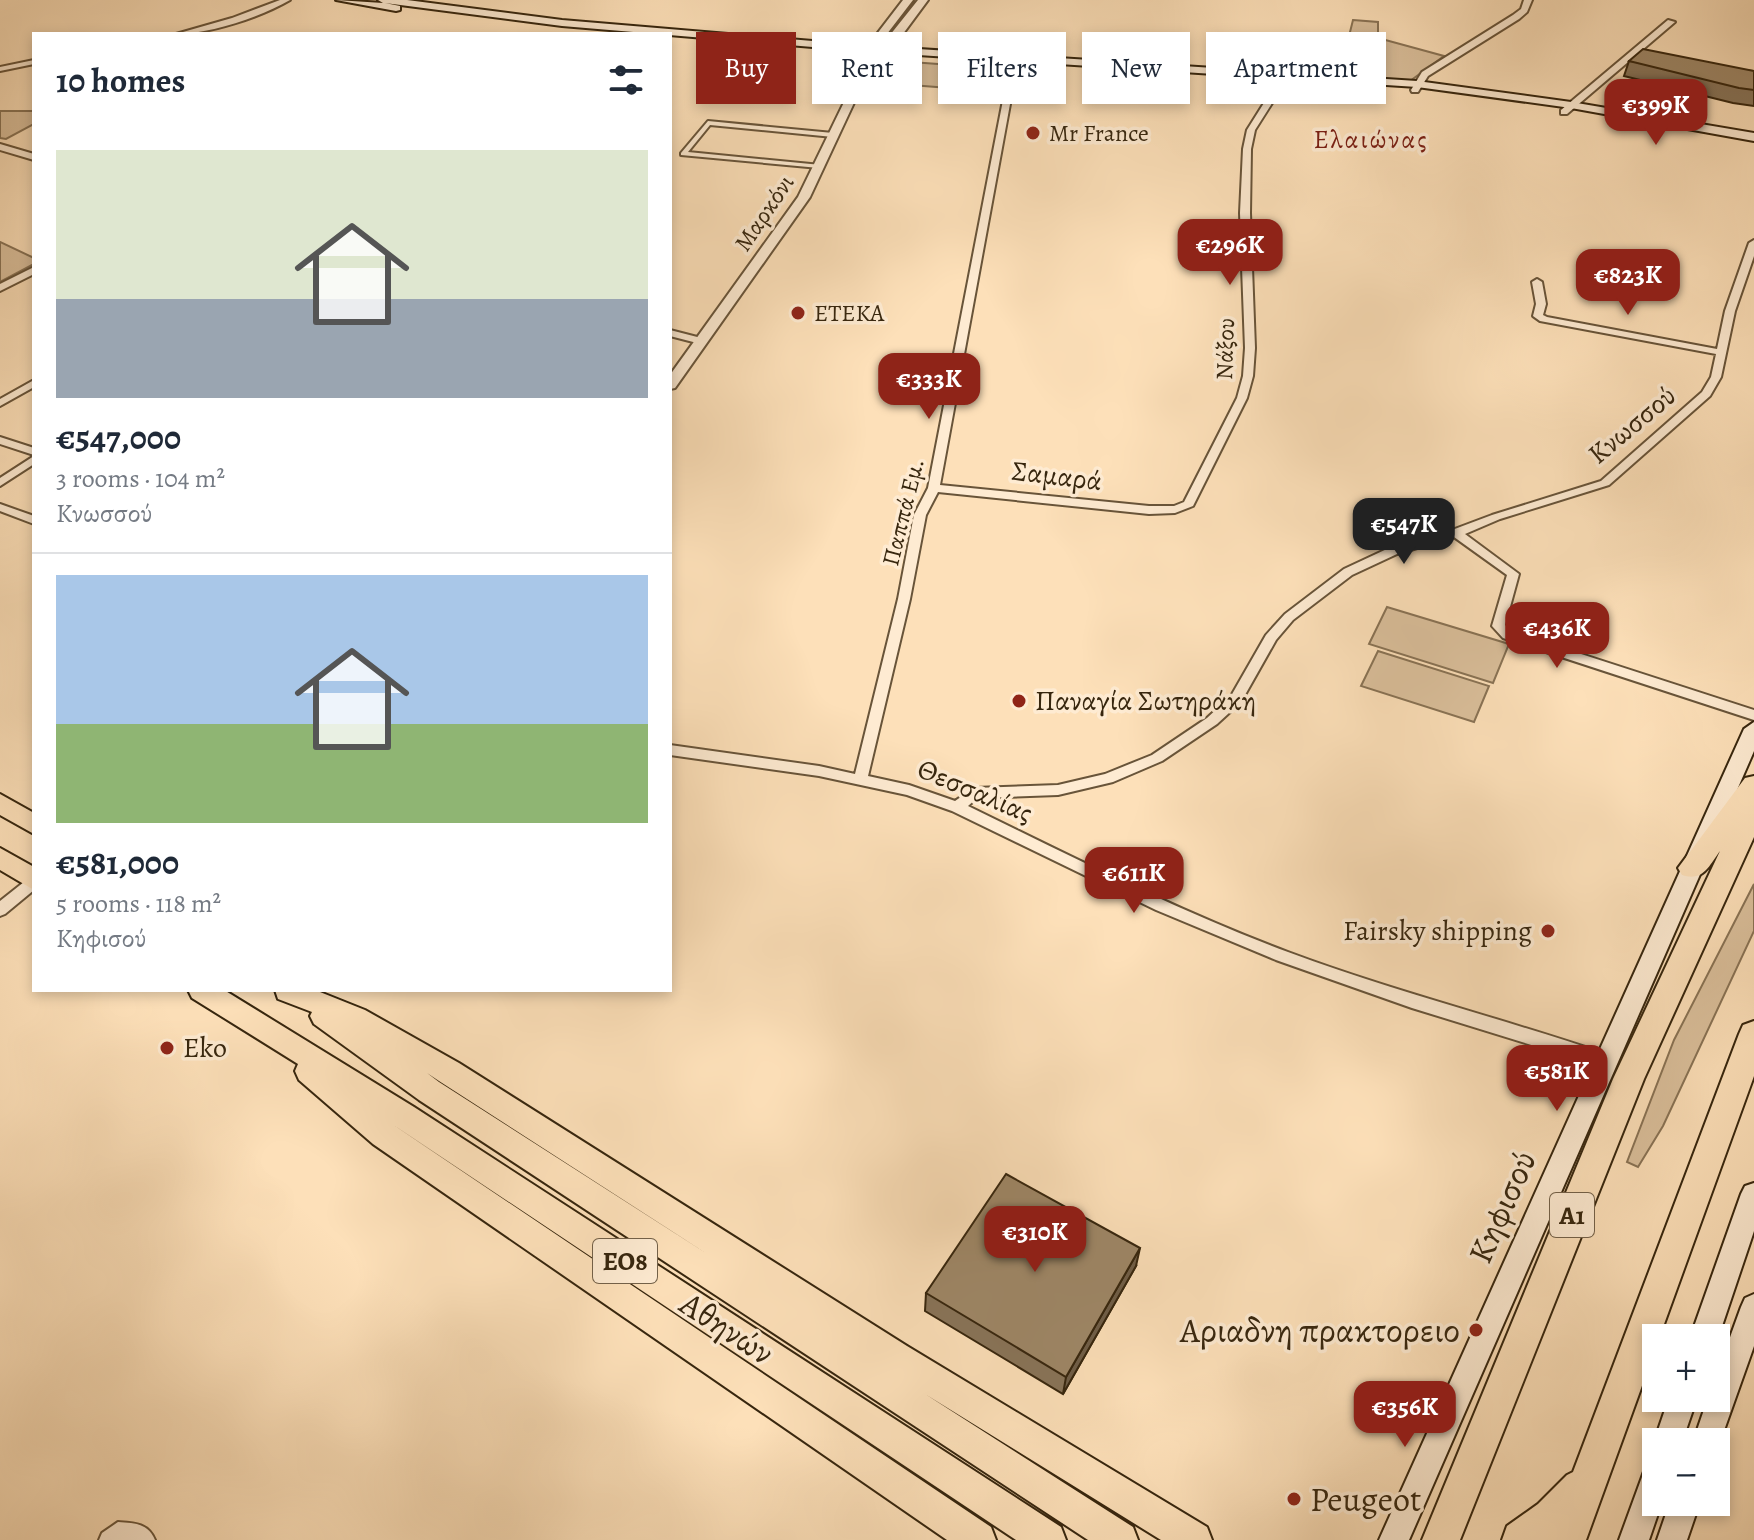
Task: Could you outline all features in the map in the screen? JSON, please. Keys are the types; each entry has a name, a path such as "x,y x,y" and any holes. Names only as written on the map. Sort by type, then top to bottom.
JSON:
{"highway":[{"path":"1692,868 1754,785"},
{"path":"0,803 32,824"},
{"name":"Α1","path":"1441,1540 1629,1075 1711,893 1754,809"},
{"path":"0,857 32,880"},
{"name":"Αθηνών","path":"205,992 404,1116 1048,1540"},
{"name":"Αθηνών","path":"291,992 429,1091 1120,1540"},
{"path":"293,992 355,1018 449,1072 895,1357 1194,1540"},
{"path":"256,1025 383,1135 978,1540"},
{"path":"1567,1540 1754,1034"},
{"path":"1521,1540 1565,1505 1594,1469"}],"main road":[{"path":"341,0 603,32"},
{"path":"383,0 547,22 654,32"},
{"path":"672,34 812,47"},
{"path":"672,38 812,48"},
{"path":"922,56 1416,87 1754,137"},
{"path":"1066,69 1206,77"},
{"path":"1386,86 1416,87"},
{"path":"1568,108 1754,145"},
{"name":"Κηφισού","path":"1394,1540 1754,729"},
{"path":"1709,1324 1750,1206"},
{"path":"1712,1428 1752,1324"},
{"path":"1634,1540 1642,1516"},
{"path":"1672,1540 1680,1516"}],"street":[{"path":"188,32 235,20 286,0"},
{"path":"883,32 908,0"},
{"path":"900,32 923,0"},
{"path":"1416,87 1425,74 1516,17 1524,10 1528,0"},
{"path":"1568,108 1671,22"},
{"path":"0,69 32,62"},
{"name":"Μαρκόνι","path":"672,382 804,197 848,104"},
{"name":"Παππά Εμ.","path":"861,778 904,599 920,515 934,488 1006,104"},
{"name":"Νάξου","path":"1175,509 1189,504 1242,398 1250,348 1245,213 1247,149 1251,130 1267,104"},
{"path":"819,166 683,154 708,123 833,135"},
{"path":"0,147 32,156"},
{"name":"Κνωσσού","path":"957,807 974,793 1058,790 1108,778 1157,758 1212,721 1236,699 1271,638 1289,617 1348,572 1393,551 1605,483 1706,394 1716,377 1719,352 1754,243"},
{"path":"0,288 32,271"},
{"path":"1537,282 1541,304 1538,316 1544,319 1719,352"},
{"path":"672,334 701,341"},
{"path":"0,403 32,384"},
{"path":"0,440 32,451"},
{"path":"0,483 32,460"},
{"name":"Σαμαρά","path":"934,488 1134,509 1175,509"},
{"path":"0,507 32,519"},
{"path":"1456,533 1513,574 1498,626 1508,635 1754,715"},
{"name":"Θεσσαλίας","path":"672,750 861,778 909,790 957,807 1161,906 1282,956 1412,1001 1606,1061"},
{"path":"0,910 32,883"},
{"path":"109,1540 118,1532 138,1534 145,1540"}],"shaded area":[{"path":"1353,20 1378,22 1378,32 1350,32"},
{"path":"1386,40 1444,56 1410,81 1386,79"},
{"path":"922,63 938,64 938,87 922,86"},
{"path":"0,111 32,111 32,125 6,139 0,138"},
{"path":"0,242 32,257 32,265 0,282"},
{"path":"1387,607 1509,644 1493,683 1369,644"},
{"path":"1378,651 1489,686 1474,722 1361,686"},
{"path":"1754,884 1754,931 1663,1126 1638,1167 1627,1162 1674,1040"}],"building":[{"path":"1643,49 1754,71 1754,90 1629,61"},
{"path":"1006,1174 1140,1248 1066,1377 926,1293"}],"place":[{"name":"Mr France","path":"1033,133"},
{"name":"ΕΤΕΚΑ","path":"798,313"},
{"name":"Παναγία Σωτηράκη","path":"1019,701"},
{"name":"Fairsky shipping","path":"1548,931"},
{"name":"Eko","path":"167,1048"},
{"name":"Αριαδνη πρακτορειο","path":"1476,1330"},
{"name":"Peugeot","path":"1294,1499"}],"district":[{"name":"Ελαιώνας","path":"1371,139"}]}
